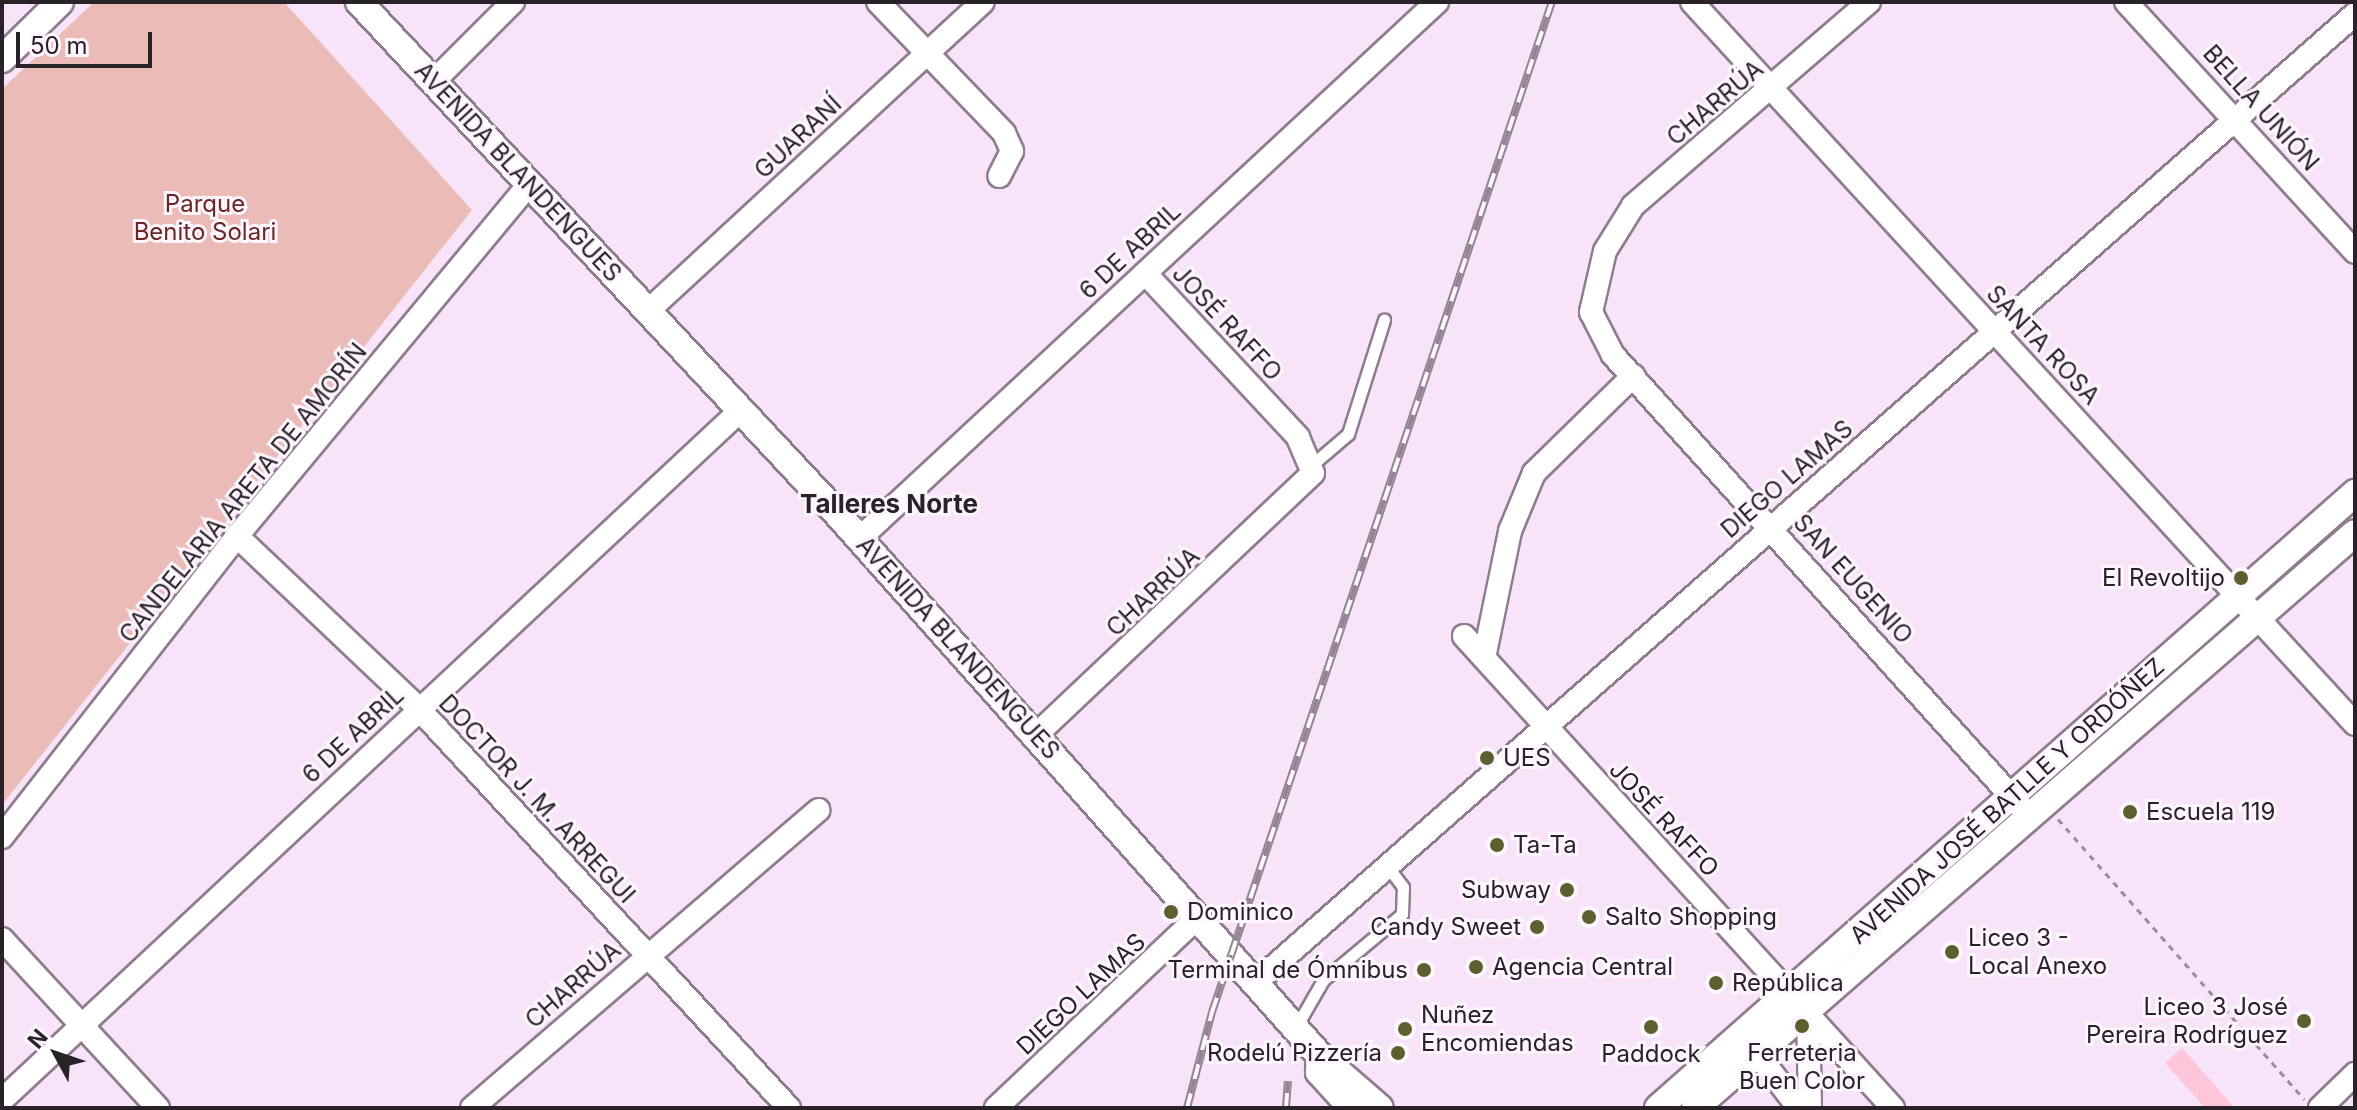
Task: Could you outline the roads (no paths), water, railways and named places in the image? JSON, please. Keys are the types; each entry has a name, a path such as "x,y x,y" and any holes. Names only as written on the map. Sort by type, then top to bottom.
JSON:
{"street":[{"path":"2,59 60,2"},
{"name":"AVENIDA BLANDENGUES","path":"359,2 859,539 1199,916 1295,1029 1320,1056 1380,1108"},
{"path":"433,82 513,2"},
{"path":"878,2 1004,133 1012,151 999,176"},
{"name":"GUARANÍ","path":"649,310 983,2"},
{"name":"6 DE ABRIL","path":"859,539 1437,2"},
{"name":"SANTA ROSA","path":"1692,2 2355,724"},
{"name":"CHARRÚA","path":"1605,251 1633,206 1869,2"},
{"name":"BELLA UNIÓN","path":"2126,2 2237,117 2355,252"},
{"name":"DIEGO LAMAS","path":"1254,984 2355,14"},
{"name":"CANDELARIA ARETA DE AMORÍN","path":"2,837 237,536 528,186"},
{"name":"SAN EUGENIO","path":"1605,251 1591,312 1599,337 2011,796 2038,810"},
{"name":"JOSÉ RAFFO","path":"1145,273 1314,463"},
{"path":"1484,658 1510,531 1534,473 1633,376"},
{"name":"6 DE ABRIL","path":"2,1100 741,410"},
{"name":"CHARRÚA","path":"1036,735 1306,487 1314,463"},
{"name":"AVENIDA JOSÉ BATLLE Y ORDÓÑEZ","path":"1799,1002 2011,796 2355,493"},
{"name":"AVENIDA JOSÉ BATLLE Y ORDÓÑEZ","path":"1658,1108 1748,1046 2038,810 2355,533"},
{"name":"DOCTOR J. M. ARREGUI","path":"237,536 419,709 789,1108"},
{"name":"JOSÉ RAFFO","path":"1464,636 1543,728 1799,1002 1893,1108"},
{"name":"CHARRÚA","path":"472,1108 818,810"},
{"name":"DIEGO LAMAS","path":"996,1108 1199,916"},
{"path":"2,939 158,1108"},
{"path":"1799,1002 1810,1108"},
{"path":"1748,1046 1799,1108"},
{"name":"AVENIDA JOSÉ BATLLE Y ORDÓÑEZ","path":"1695,1108 1748,1046"},
{"name":"AVENIDA BLANDENGUES","path":"1320,1056 1319,1072 1352,1108"},
{"path":"2320,1108 2355,1074"}],"lane":[{"path":"1314,463 1348,434 1384,320"},
{"path":"1295,1029 1323,980 1402,914 1403,887 1387,866"}],"railway":[{"path":"1187,1108 1212,1012 1552,2"},
{"path":"1286,1108 1288,1081"}],"place":[{"name":"El Revoltijo","path":"2241,578"},
{"name":"UES","path":"1487,758"},
{"name":"Escuela 119","path":"2130,812"},
{"name":"Ta-Ta","path":"1497,845"},
{"name":"Subway","path":"1567,890"},
{"name":"Dominico","path":"1171,912"},
{"name":"Salto Shopping","path":"1589,917"},
{"name":"Candy Sweet","path":"1537,927"},
{"name":"Liceo 3 - Local Anexo","path":"1952,952"},
{"name":"Agencia Central","path":"1476,967"},
{"name":"Terminal de Ómnibus","path":"1424,970"},
{"name":"República","path":"1716,983"},
{"name":"Liceo 3 José Pereira Rodríguez","path":"2304,1021"},
{"name":"Ferreteria Buen Color","path":"1802,1026"},
{"name":"Paddock","path":"1651,1027"},
{"name":"Nuñez Encomiendas","path":"1405,1029"},
{"name":"Rodelú Pizzería","path":"1398,1053"}],"district":[{"name":"Talleres Norte","path":"889,504"}],"park label":[{"name":"Parque Benito Solari","path":"205,218"}]}
